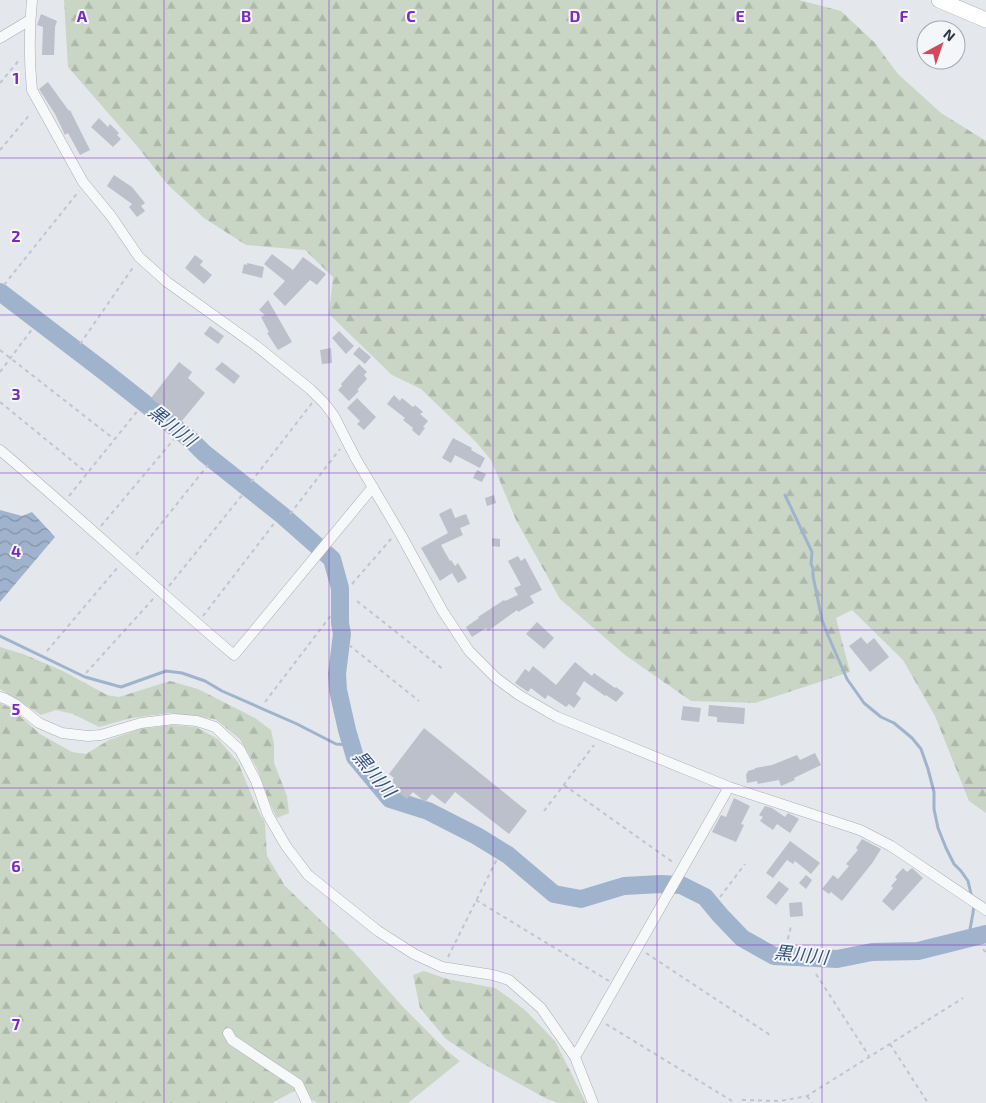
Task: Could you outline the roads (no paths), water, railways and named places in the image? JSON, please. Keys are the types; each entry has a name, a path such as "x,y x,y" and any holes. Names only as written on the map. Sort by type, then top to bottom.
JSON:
{"street":[{"path":"32,0 30,20 30,73 32,90 82,182 111,216 140,257 167,282 255,345 320,399 334,416 356,459 458,636 469,651 496,678 518,695 557,717 729,787 860,830 891,846 986,910"},
{"path":"940,0 986,20"},
{"path":"0,38 30,20"},
{"path":"0,450 234,655 373,486"},
{"path":"0,697 15,704 39,723 62,733 88,736 101,735 140,723 174,719 197,721 215,726 240,750 256,781 268,815 286,846 308,875 378,930 414,954 442,966 493,975 509,980 541,1008 575,1057 593,1103"},
{"path":"575,1057 729,787"},
{"path":"228,1033 232,1040 298,1084 307,1103"}],"water":[{"path":"0,510 22,516 32,512 55,537 0,602"}],"waterway":[{"name":"黒川川","path":"0,292 191,440 204,453 282,515 332,559 340,588 340,623 342,634 337,674 338,690 347,730 355,757 390,799 428,811 477,836 508,855 554,894 581,899 624,886 681,885 705,897 742,938 774,956 837,959 872,952 918,951 986,934"},
{"path":"785,495 812,552 811,564 822,620 847,679 864,703 881,717 894,723 912,738 921,749 934,792 934,809 938,828 954,864 968,881 972,898"},
{"path":"0,636 85,677 121,687 166,671 182,673 205,681 222,691 297,724 336,744 350,744"},
{"path":"968,940 974,904"}]}
